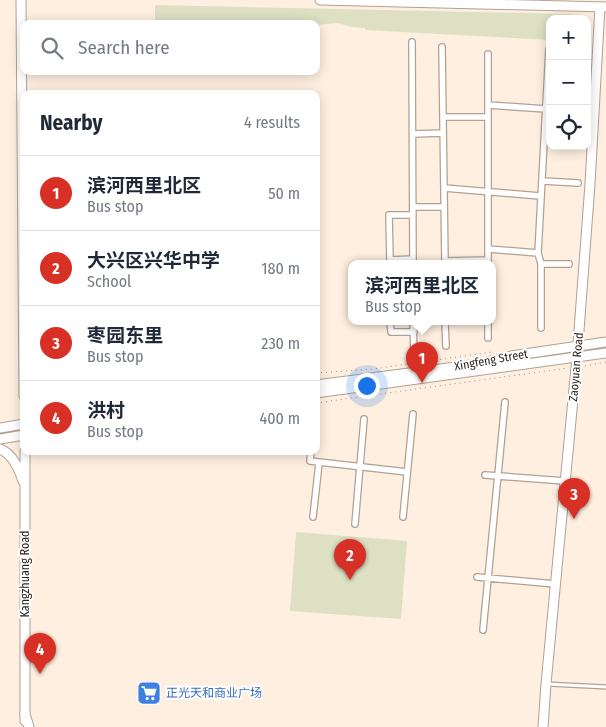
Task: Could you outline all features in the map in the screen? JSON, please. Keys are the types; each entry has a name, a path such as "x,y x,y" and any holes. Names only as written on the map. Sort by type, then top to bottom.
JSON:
{"street":[{"path":"20,0 20,20"},
{"path":"320,0 603,7"},
{"name":"Zaoyuan Road","path":"543,727 578,346 603,7"},
{"path":"412,42 413,260"},
{"path":"442,47 444,260"},
{"path":"488,54 488,260"},
{"path":"546,105 548,60"},
{"path":"21,75 21,90"},
{"path":"488,104 546,108 538,252 541,264 541,328"},
{"path":"443,117 488,117"},
{"path":"413,134 443,134"},
{"path":"542,181 578,183"},
{"path":"444,188 540,196"},
{"path":"413,207 444,207"},
{"path":"390,260 389,216 413,216"},
{"path":"488,249 538,252"},
{"path":"541,264 569,264"},
{"path":"390,325 391,332 414,332"},
{"path":"414,325 414,355"},
{"path":"445,325 446,346"},
{"path":"488,325 488,338"},
{"name":"Xingfeng Street","path":"320,384 479,364 511,356 606,342"},
{"name":"Xingfeng Street","path":"320,392 606,353"},
{"path":"483,630 505,402"},
{"path":"403,517 413,414"},
{"path":"355,524 364,419"},
{"path":"0,428 20,425"},
{"path":"0,439 20,436"},
{"path":"0,449 14,460 25,485"},
{"name":"Kangzhuang Road","path":"24,727 26,455"},
{"path":"311,455 310,461 407,472"},
{"path":"313,518 319,462"},
{"path":"485,475 565,481"},
{"path":"477,577 555,584"},
{"path":"25,714 29,727"}],"lane":[{"path":"546,684 606,687"}],"path":[{"path":"320,402 606,362"},
{"path":"320,373 373,369 414,363"}],"green space":[{"path":"155,5 575,15 546,15 546,40 365,30 365,28 351,27 338,23 320,25 320,20 155,20"},
{"path":"296,532 407,541 401,619 290,611"}],"place":[{"name":"滨河西里北区","path":"422,383"},
{"name":"枣园东里","path":"574,519"},
{"name":"大兴区兴华中学","path":"350,580"},
{"name":"洪村","path":"40,674"},
{"name":"正光天和商业广场","path":"149,693"}]}
